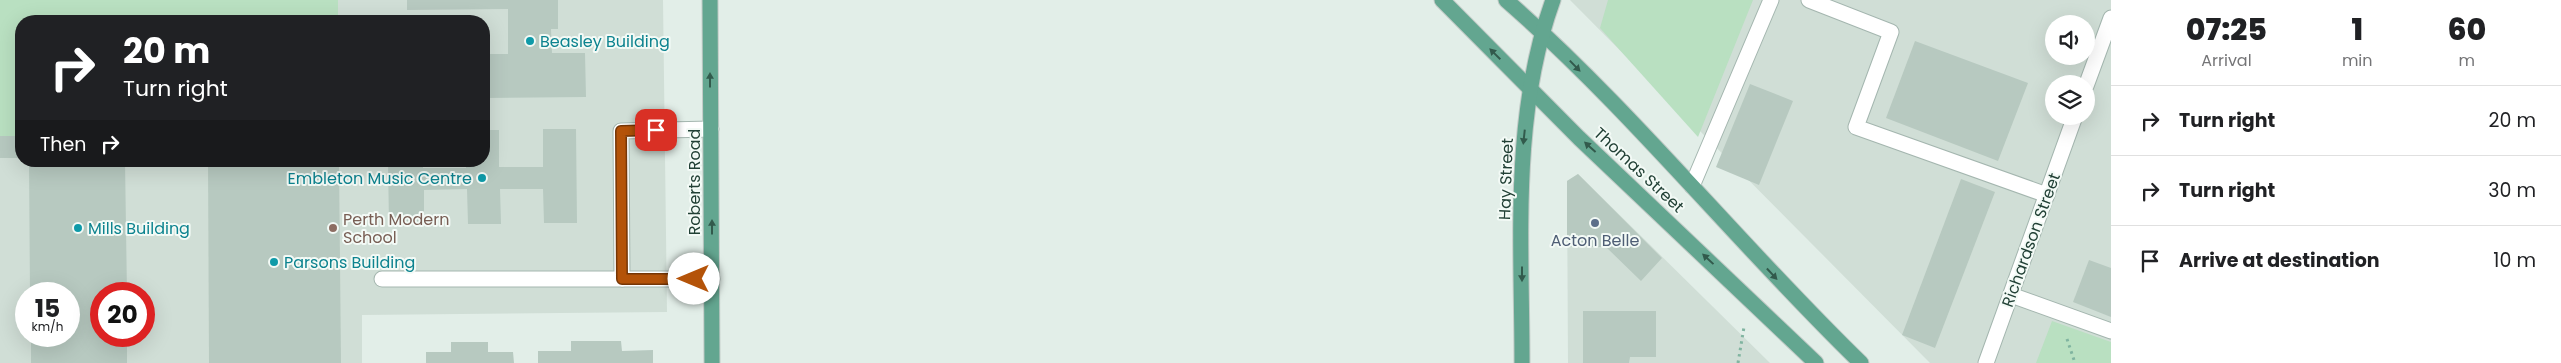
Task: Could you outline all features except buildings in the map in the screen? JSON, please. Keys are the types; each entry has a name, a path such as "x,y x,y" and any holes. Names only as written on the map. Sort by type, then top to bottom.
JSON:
{"main road":[{"name":"Roberts Road","path":"710,0 712,363"},
{"name":"Thomas Street","path":"1442,0 1579,138 1816,363"},
{"name":"Thomas Street","path":"1506,0 1542,31 1692,186 1797,302 1861,363"},
{"name":"Hay Street","path":"1522,363 1523,149 1529,88 1542,31 1553,0"}],"street":[{"path":"1692,186 1771,0"},
{"path":"1810,0 1826,3 1890,32 1856,127 2047,195"},
{"path":"2090,75 2111,18"},
{"name":"Richardson Street","path":"1986,363 2072,125"},
{"path":"622,279 621,131 711,129"},
{"path":"382,279 712,279"},
{"path":"2010,295 2111,332"}],"path":[{"path":"1738,363 1743,341 1743,292"}],"shaded area":[{"name":"Perth Modern School","path":"0,0 663,0 667,312 362,315 362,363 0,363"},
{"path":"1570,0 2111,0 2111,363 1930,363"},
{"path":"1578,174 1770,363 1568,363 1567,181"}],"green space":[{"path":"0,0 338,0 338,15 15,15 15,136 0,136"},
{"path":"1608,0 1753,0 1698,137 1600,28"},
{"path":"2052,321 2111,342 2111,363 2036,363"}],"place":[{"name":"Beasley Building","path":"530,41"},
{"name":"Embleton Music Centre","path":"482,178"},
{"name":"Acton Belle","path":"1595,223"},
{"name":"Mills Building","path":"78,228"},
{"name":"Perth Modern School","path":"333,228"},
{"name":"Parsons Building","path":"274,262"}],"route":[{"path":"656,130 621,131 622,279 694,279"}]}
